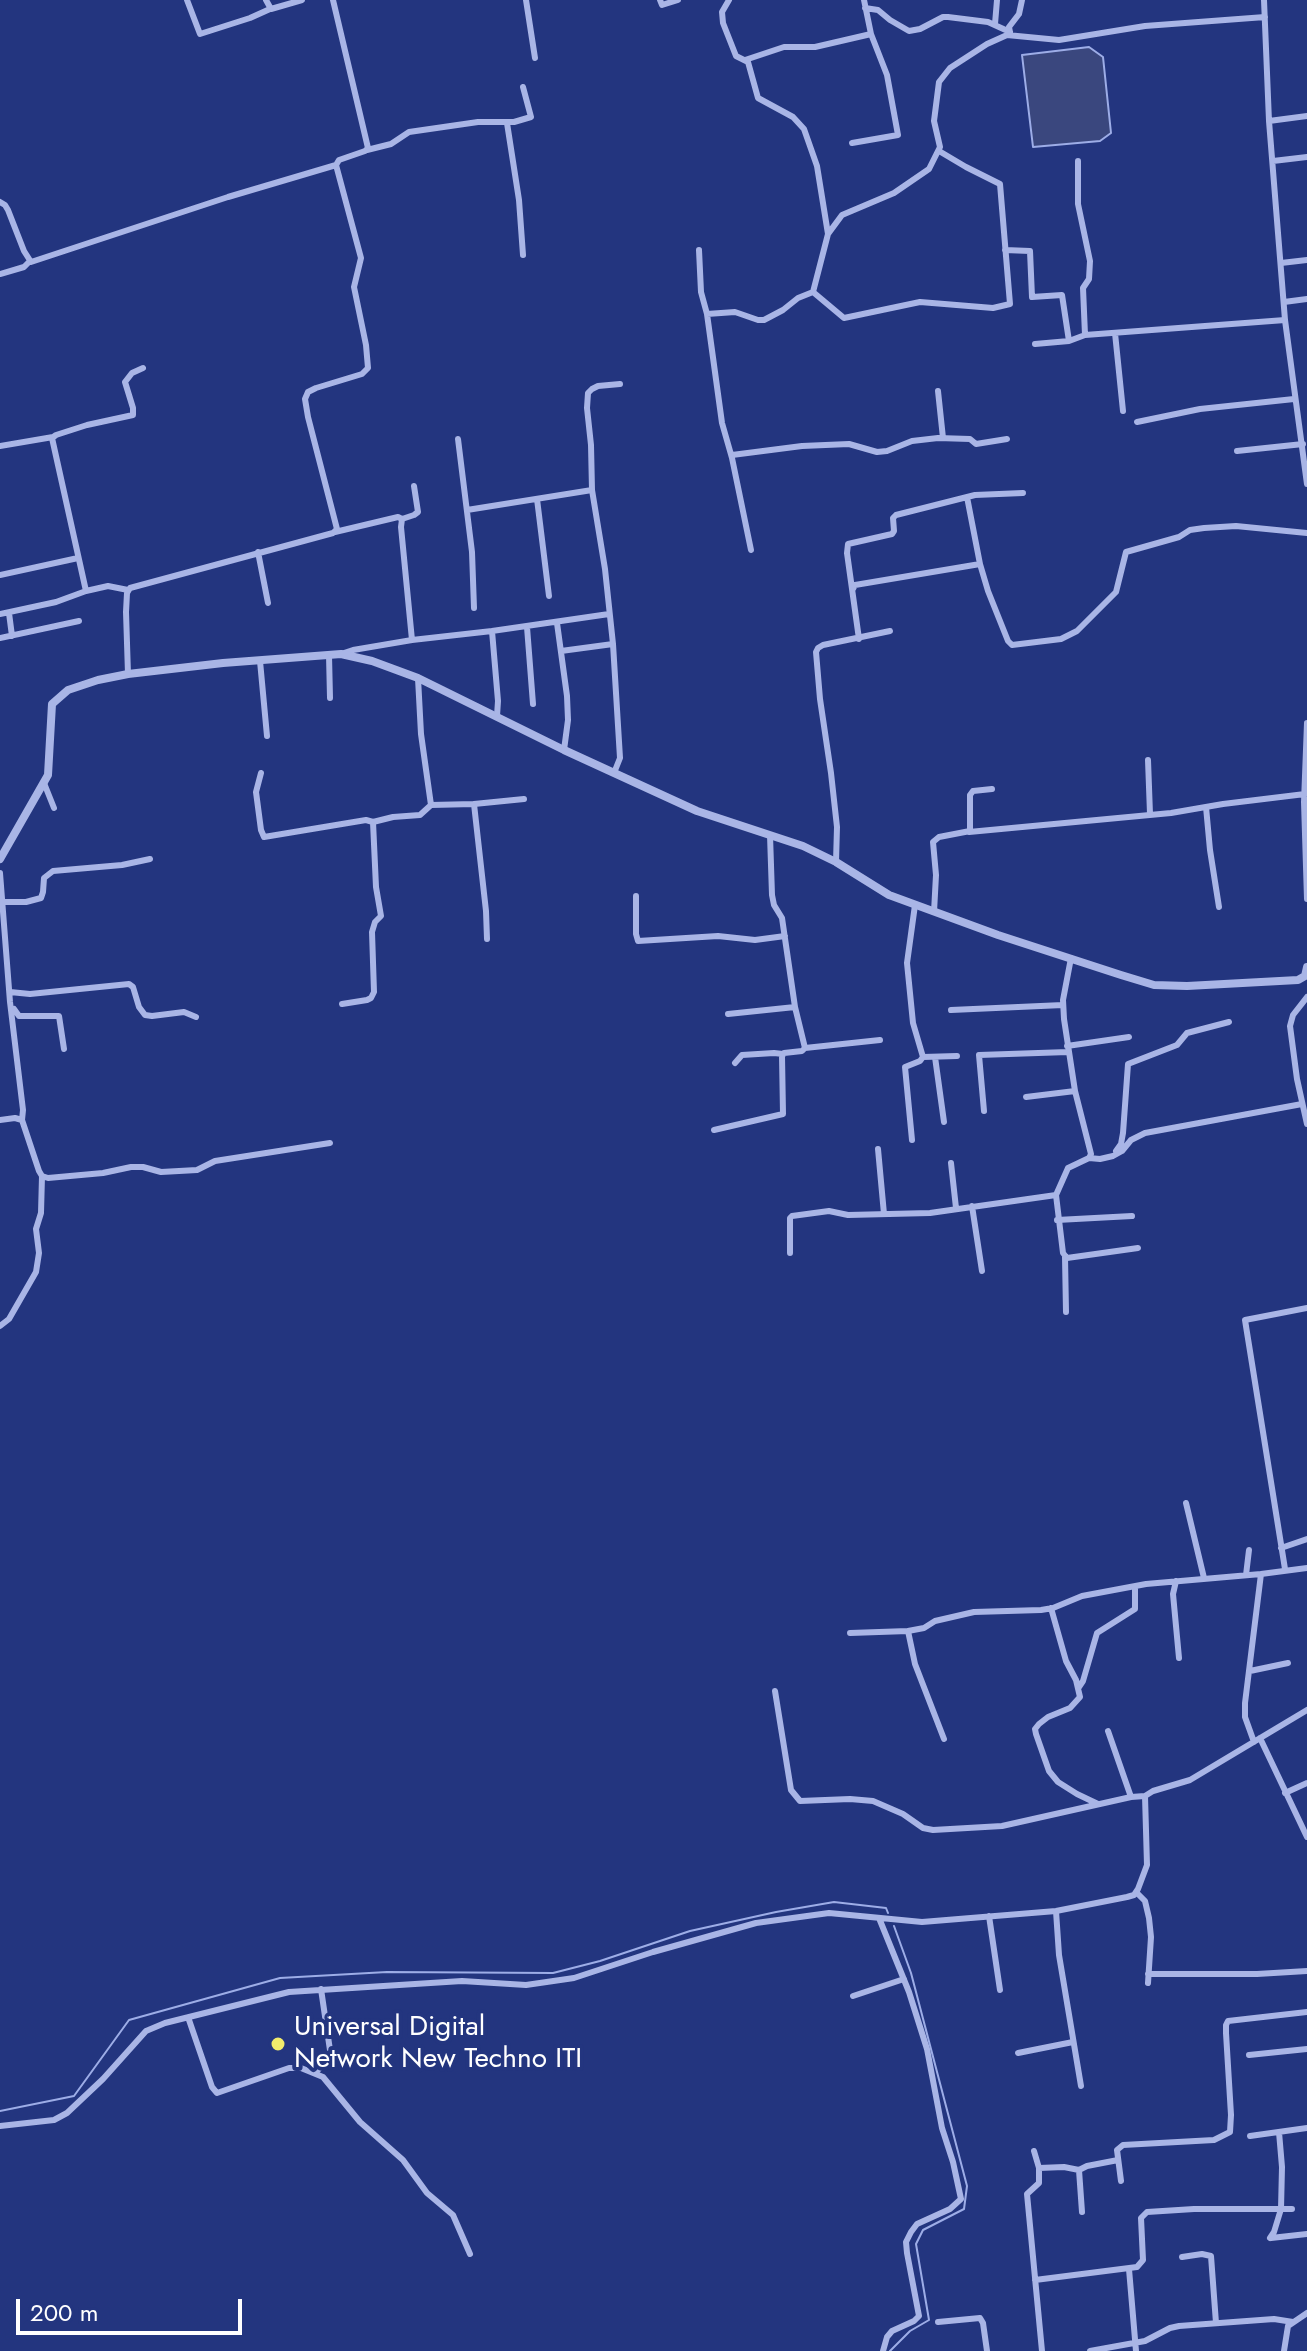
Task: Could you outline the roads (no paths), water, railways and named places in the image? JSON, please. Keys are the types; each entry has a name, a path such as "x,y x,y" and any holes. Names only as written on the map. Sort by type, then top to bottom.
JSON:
{"street":[{"path":"187,0 200,34 302,0"},
{"path":"266,0 270,9"},
{"path":"333,0 367,150"},
{"path":"526,0 535,58"},
{"path":"660,0 662,5 678,0"},
{"path":"729,0 721,15 723,23 733,52 749,65 758,98 793,117 804,129 817,166 828,234"},
{"path":"852,143 898,135 887,75 871,34 864,0"},
{"path":"995,24 997,0"},
{"path":"1011,33 1009,27 1019,14 1022,0"},
{"path":"1264,0 1269,121 1285,320 1307,484"},
{"path":"865,8 880,11 909,31 943,17 983,21 1038,40 1059,40 1145,26 1265,17"},
{"path":"813,292 828,234 836,221 847,212 894,193 924,174 933,163 940,144 934,121 941,78 950,68 987,44 1011,33"},
{"path":"745,60 784,47 815,47 871,34"},
{"path":"0,274 24,267 30,261 336,165 339,160 391,144 409,132 478,122 507,123 531,116 523,87"},
{"path":"1269,121 1307,116"},
{"path":"507,123 519,200 523,255"},
{"path":"813,292 844,318 920,302 993,308 1010,304 1000,184 939,151"},
{"path":"1273,161 1307,157"},
{"path":"1078,161 1078,204 1090,261 1089,279 1083,288 1085,335"},
{"path":"335,532 337,527 305,399 308,392 316,388 365,373 368,360 354,287 361,258 336,165"},
{"path":"0,202 8,210 30,261"},
{"path":"699,250 702,298 707,314 722,423 732,455 751,550"},
{"path":"1005,250 1030,251 1032,297 1062,295 1069,341"},
{"path":"1281,263 1307,260"},
{"path":"707,314 735,312 764,320 813,292"},
{"path":"1284,302 1307,299"},
{"path":"1035,344 1069,341 1085,335 1285,320"},
{"path":"1115,333 1123,411"},
{"path":"0,446 53,437 133,415 125,382 132,373 143,368"},
{"path":"614,773 620,758 613,644 592,490 588,393 598,386 620,384"},
{"path":"938,391 943,438"},
{"path":"1137,422 1200,409 1294,399"},
{"path":"53,437 57,469 86,591"},
{"path":"732,455 833,444 849,444 871,452 912,441 943,438 970,439 976,444 1007,439"},
{"path":"458,439 474,608"},
{"path":"1237,451 1303,444"},
{"path":"0,614 112,586 128,590 335,532 398,517 402,519 418,512 414,486"},
{"path":"467,510 592,490"},
{"path":"859,639 848,544 890,535 894,531 893,518 896,515 967,497 1023,493"},
{"path":"967,497 988,591 1012,645 1061,639 1082,627 1116,592 1126,552 1204,528 1236,526 1307,533"},
{"path":"537,499 549,596"},
{"path":"402,519 412,640"},
{"path":"258,552 268,603"},
{"path":"0,575 78,558"},
{"path":"853,586 980,564"},
{"path":"128,590 128,674"},
{"path":"9,613 12,636"},
{"path":"0,859 44,783 50,760 51,711 55,699 75,687 128,674 341,654 412,640 609,614"},
{"path":"0,638 79,621"},
{"path":"557,623 568,720 564,750"},
{"path":"527,627 533,704"},
{"path":"492,631 497,716"},
{"path":"836,862 837,827 816,652 823,645 890,631"},
{"path":"561,651 613,644"},
{"path":"341,654 372,661 418,678 689,808 803,846 836,862 880,891 1142,982 1163,986 1298,980 1306,976"},
{"path":"329,655 330,698"},
{"path":"260,661 267,736"},
{"path":"418,678 421,734 431,805"},
{"path":"1307,723 1307,899"},
{"path":"1148,760 1150,814"},
{"path":"261,773 256,792 264,837 366,820 373,822 420,815 431,805"},
{"path":"44,783 54,808"},
{"path":"969,832 970,795 973,791 992,789"},
{"path":"934,912 936,875 933,842 939,837 1305,794"},
{"path":"431,805 524,799"},
{"path":"474,804 487,939"},
{"path":"1206,807 1219,907"},
{"path":"342,1004 367,1000 374,992 372,932 381,915 376,887 373,822"},
{"path":"770,835 772,895 774,905 782,916 795,1007 805,1048"},
{"path":"3,902 26,902 41,898 44,878 53,871 122,865 150,859"},
{"path":"0,873 22,1120 42,1176 41,1213 36,1228 39,1253 36,1272 9,1319 0,1326"},
{"path":"636,896 638,941 718,936 755,940 785,936"},
{"path":"915,905 909,931 907,977 913,1023 923,1057"},
{"path":"1071,958 1063,1005 1075,1091 1091,1154 1089,1158"},
{"path":"10,992 76,991 129,984 145,1015 180,1012 196,1017"},
{"path":"1307,997 1293,1015 1290,1026 1307,1124"},
{"path":"10,1002 19,1016 59,1016 64,1049"},
{"path":"951,1010 1063,1005"},
{"path":"728,1014 795,1007"},
{"path":"1098,1160 1117,1150 1121,1144 1128,1064 1177,1045 1187,1033 1229,1022"},
{"path":"984,1111 979,1055 1068,1049 1129,1037"},
{"path":"735,1063 742,1055 783,1054 805,1048 880,1040"},
{"path":"714,1130 783,1114 783,1054"},
{"path":"912,1140 905,1067 923,1057 957,1056"},
{"path":"935,1057 944,1122"},
{"path":"1026,1097 1075,1091"},
{"path":"1066,1312 1065,1257 1057,1220 1056,1195 1068,1168 1089,1158 1098,1160 1118,1154 1131,1140 1145,1133 1302,1104"},
{"path":"0,1120 22,1120"},
{"path":"42,1176 54,1178 131,1167 161,1172 197,1170 215,1161 330,1143"},
{"path":"878,1149 884,1214"},
{"path":"951,1163 956,1208"},
{"path":"790,1253 791,1216 829,1211 848,1215 930,1213 1056,1195"},
{"path":"972,1206 982,1271"},
{"path":"1057,1220 1132,1216"},
{"path":"1065,1257 1138,1248"},
{"path":"1285,1569 1245,1320 1307,1308"},
{"path":"1186,1503 1204,1578"},
{"path":"1281,1548 1307,1539"},
{"path":"1246,1575 1249,1550"},
{"path":"850,1633 908,1631 924,1628 941,1619 974,1612 1051,1608 1082,1596 1135,1587 1307,1568"},
{"path":"1261,1574 1245,1717 1307,1837"},
{"path":"1176,1581 1173,1594 1179,1658"},
{"path":"1079,1687 1097,1633 1135,1609 1135,1587"},
{"path":"1051,1608 1080,1697 1076,1704 1039,1724 1036,1734 1049,1771 1058,1782 1098,1804"},
{"path":"908,1631 915,1664 944,1739"},
{"path":"1250,1671 1288,1663"},
{"path":"775,1691 791,1790 800,1801 873,1801 903,1814 923,1828 933,1830 1002,1826 1145,1796 1190,1780 1307,1710"},
{"path":"1108,1731 1131,1797"},
{"path":"1285,1793 1307,1783"},
{"path":"0,2126 54,2120 67,2113 146,2031 165,2023 289,1992 450,1981 526,1985 574,1978 756,1923 829,1913 922,1922 1056,1911 1119,1900 1134,1895 1147,1865 1145,1796"},
{"path":"1136,1892 1145,1901 1149,1918 1148,1983"},
{"path":"1056,1911 1059,1955 1081,2086"},
{"path":"989,1916 1000,1990"},
{"path":"879,1918 904,1979 927,2049 942,2128 961,2199 950,2209 917,2224 911,2232 906,2242 907,2253 919,2316 892,2331 883,2351"},
{"path":"1148,1974 1307,1971"},
{"path":"853,1996 904,1979"},
{"path":"315,2073 331,2057 321,1989"},
{"path":"1121,2181 1117,2150 1127,2143 1214,2140 1230,2132 1226,2025 1233,2019 1307,2012"},
{"path":"188,2017 212,2087 217,2093 289,2068 315,2073 333,2086 360,2122 403,2160 427,2193 453,2215 470,2254"},
{"path":"1018,2053 1073,2042"},
{"path":"1249,2055 1307,2049"},
{"path":"1250,2136 1307,2128"},
{"path":"1279,2132 1281,2209 1270,2238 1307,2234"},
{"path":"1034,2151 1039,2183 1027,2194 1042,2351"},
{"path":"1039,2168 1079,2170 1118,2160"},
{"path":"1079,2170 1082,2212"},
{"path":"1035,2280 1137,2267 1143,2260 1141,2218 1147,2212 1292,2209"},
{"path":"1182,2257 1211,2256 1216,2323"},
{"path":"1129,2269 1136,2351"},
{"path":"1284,2351 1286,2331 1307,2313"},
{"path":"938,2322 980,2318 987,2351"},
{"path":"1090,2351 1136,2343 1170,2328 1274,2319 1293,2322"}],"water":[{"path":"1089,47 1103,57 1111,133 1100,141 1033,147 1022,55"}],"waterway":[{"path":"0,2111 74,2096 129,2020 280,1978 387,1972 553,1973 690,1931 776,1912 834,1902 886,1908 888,1913"},
{"path":"890,2351 910,2331 929,2320 916,2244 923,2230 964,2209 967,2186 911,1973 894,1926"}],"place":[{"name":"Universal Digital Network New Techno ITI","path":"278,2044"}]}
